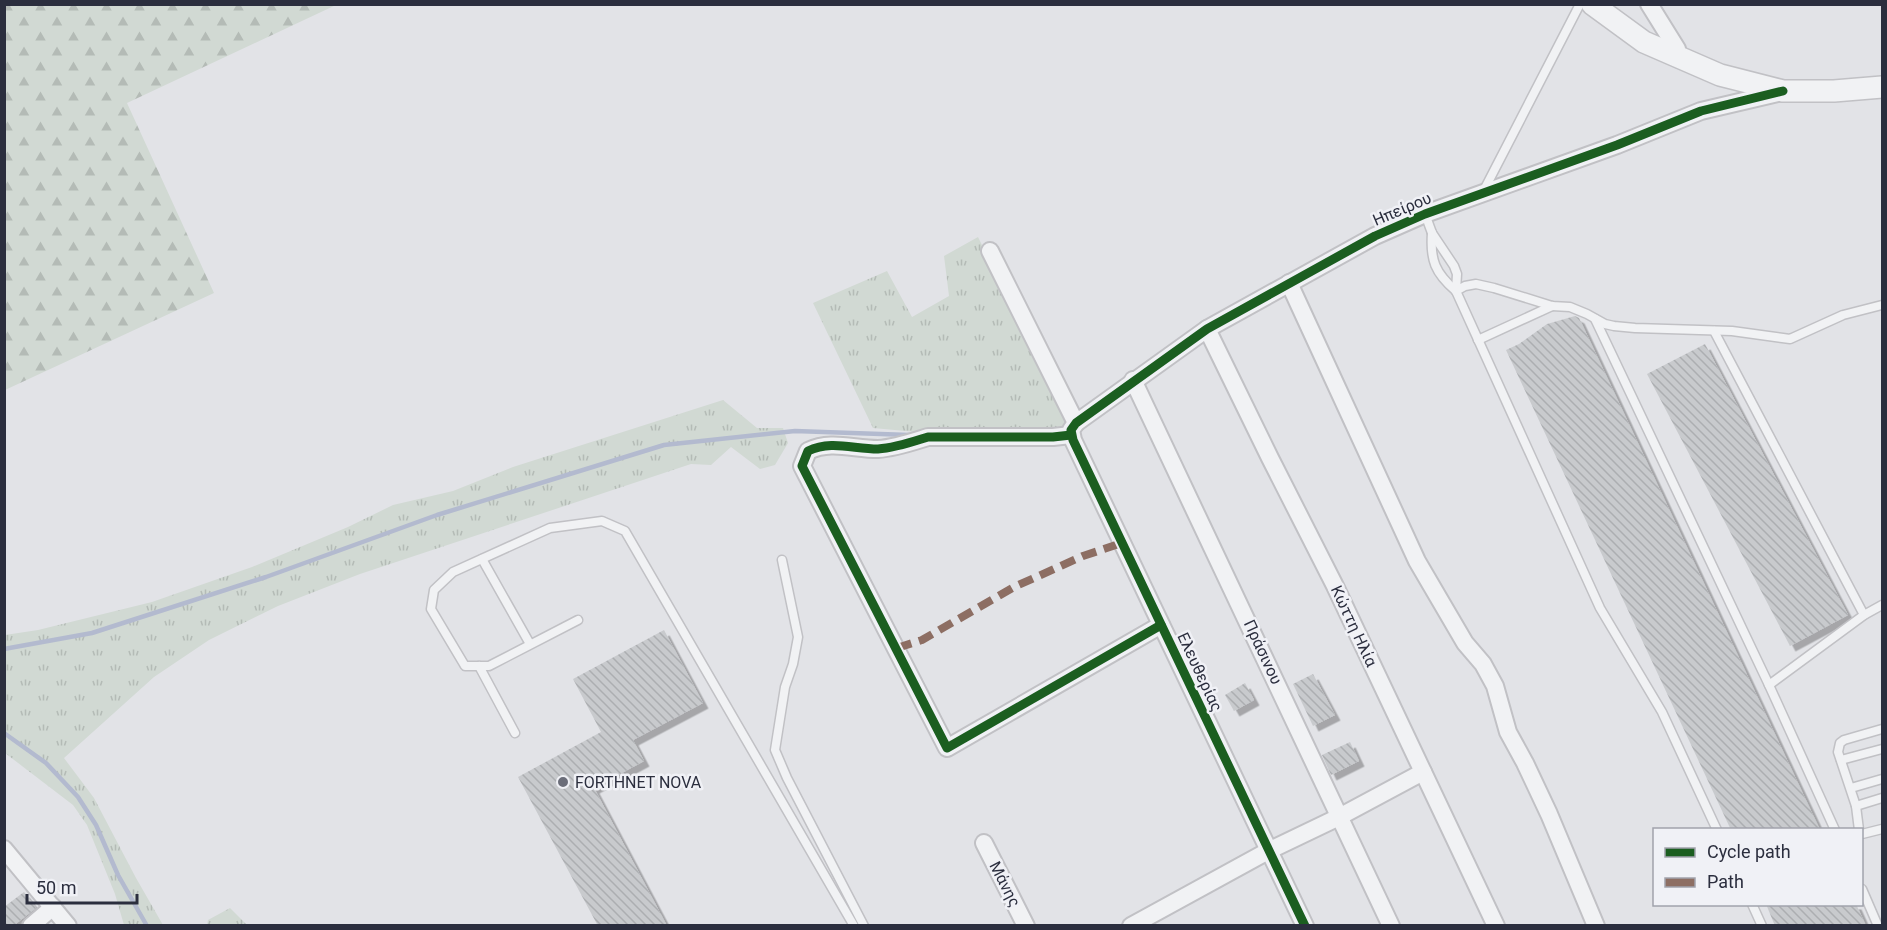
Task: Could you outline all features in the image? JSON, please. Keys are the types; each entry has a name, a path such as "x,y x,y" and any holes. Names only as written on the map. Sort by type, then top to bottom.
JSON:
{"street":[{"path":"1592,4 1644,42 1720,75 1783,91 1834,92 1882,87"},
{"path":"1649,4 1677,49 1679,59"},
{"name":"Ηπείρου","path":"1073,429 1133,380 1207,328 1375,236 1425,214 1617,146 1701,111 1783,91"},
{"name":"Ελευθερίας","path":"990,251 1161,626 1305,926"},
{"path":"1289,283 1417,561 1465,643 1484,664 1495,686 1508,732 1549,814 1596,926"},
{"name":"Κώττη Ηλία","path":"1207,328 1335,586 1496,926"},
{"name":"Πράσινου","path":"1133,380 1391,926"},
{"path":"1073,429 1053,437 928,437 909,444 878,449 818,446 808,451 802,466 947,748 1161,626"},
{"path":"1131,926 1268,851 1339,817 1423,772"},
{"name":"Μάνης","path":"984,843 1026,926"},
{"path":"4,849 68,926"},
{"path":"31,926 53,907"}],"lane":[{"path":"1483,192 1580,4"},
{"path":"1425,214 1432,233 1454,266 1456,291 1600,608 1662,712 1716,828"},
{"path":"1432,233 1431,250 1434,262 1443,279 1456,291"},
{"path":"1456,291 1476,284 1552,306 1570,307 1605,324 1635,328 1732,331 1790,339 1844,315 1882,305"},
{"path":"1478,340 1552,306"},
{"path":"1595,319 1833,828"},
{"path":"1714,331 1864,615"},
{"path":"578,620 489,666 465,666 431,609 434,590 453,572 550,528 602,521 625,531 854,926"},
{"path":"482,559 530,644"},
{"path":"782,560 798,637 793,664 785,687 775,750 787,778 864,926"},
{"path":"1768,685 1864,615 1882,605"},
{"path":"479,666 515,733"},
{"path":"1859,828 1856,806 1838,752 1840,743 1882,729"},
{"path":"1841,760 1882,749"},
{"path":"1851,788 1882,779"},
{"path":"1856,806 1882,798"},
{"path":"1863,834 1882,829"},
{"path":"1863,891 1878,926"},
{"path":"1753,906 1762,926"}],"green space":[{"path":"4,5 336,5 127,103 214,293 5,390"},
{"path":"978,237 1069,421 1059,435 927,433 873,428 813,303 887,271 912,317 949,296 944,256"},
{"path":"723,400 757,428 783,428 788,443 775,465 760,469 731,447 711,465 691,464 360,574 278,606 209,640 154,677 64,758 94,798 163,925 124,925 115,894 87,825 73,805 5,753 5,635 38,630 152,602 252,567 348,527 393,505 453,491 513,467"},
{"path":"230,908 247,925 207,925 208,920"}],"building":[{"path":"1575,316 1579,318 1819,828 1730,828 1506,350 1519,344 1547,324"},
{"path":"1705,344 1848,615 1790,646 1647,374"},
{"name":"FORTHNET NOVA","path":"664,630 703,703 633,740 644,761 594,788 667,926 598,926 518,777 601,732 573,679"},
{"path":"1313,674 1335,715 1313,726 1293,684"},
{"path":"1245,683 1254,700 1234,711 1225,695"},
{"path":"1350,742 1359,761 1331,775 1322,755"},
{"path":"24,892 36,908 13,926 4,926 4,907"},
{"path":"1767,906 1857,906 1866,926 1775,926"}],"waterway":[{"path":"4,649 92,633 266,577 437,515 664,445 795,431 909,435"},
{"path":"4,733 46,763 78,797 96,825 118,875 147,926"}],"marked path":[{"path":"897,648 922,640 1014,587 1083,556 1122,543"}],"cycle path":[{"path":"1305,926 1073,440 1071,430 1076,423 1207,329 1375,236 1425,214 1617,145 1701,111 1783,91"},
{"path":"1071,435 928,437 878,449 825,446 808,451 802,466 947,748 1161,625"}],"place":[{"name":"FORTHNET NOVA","path":"563,782"}]}
